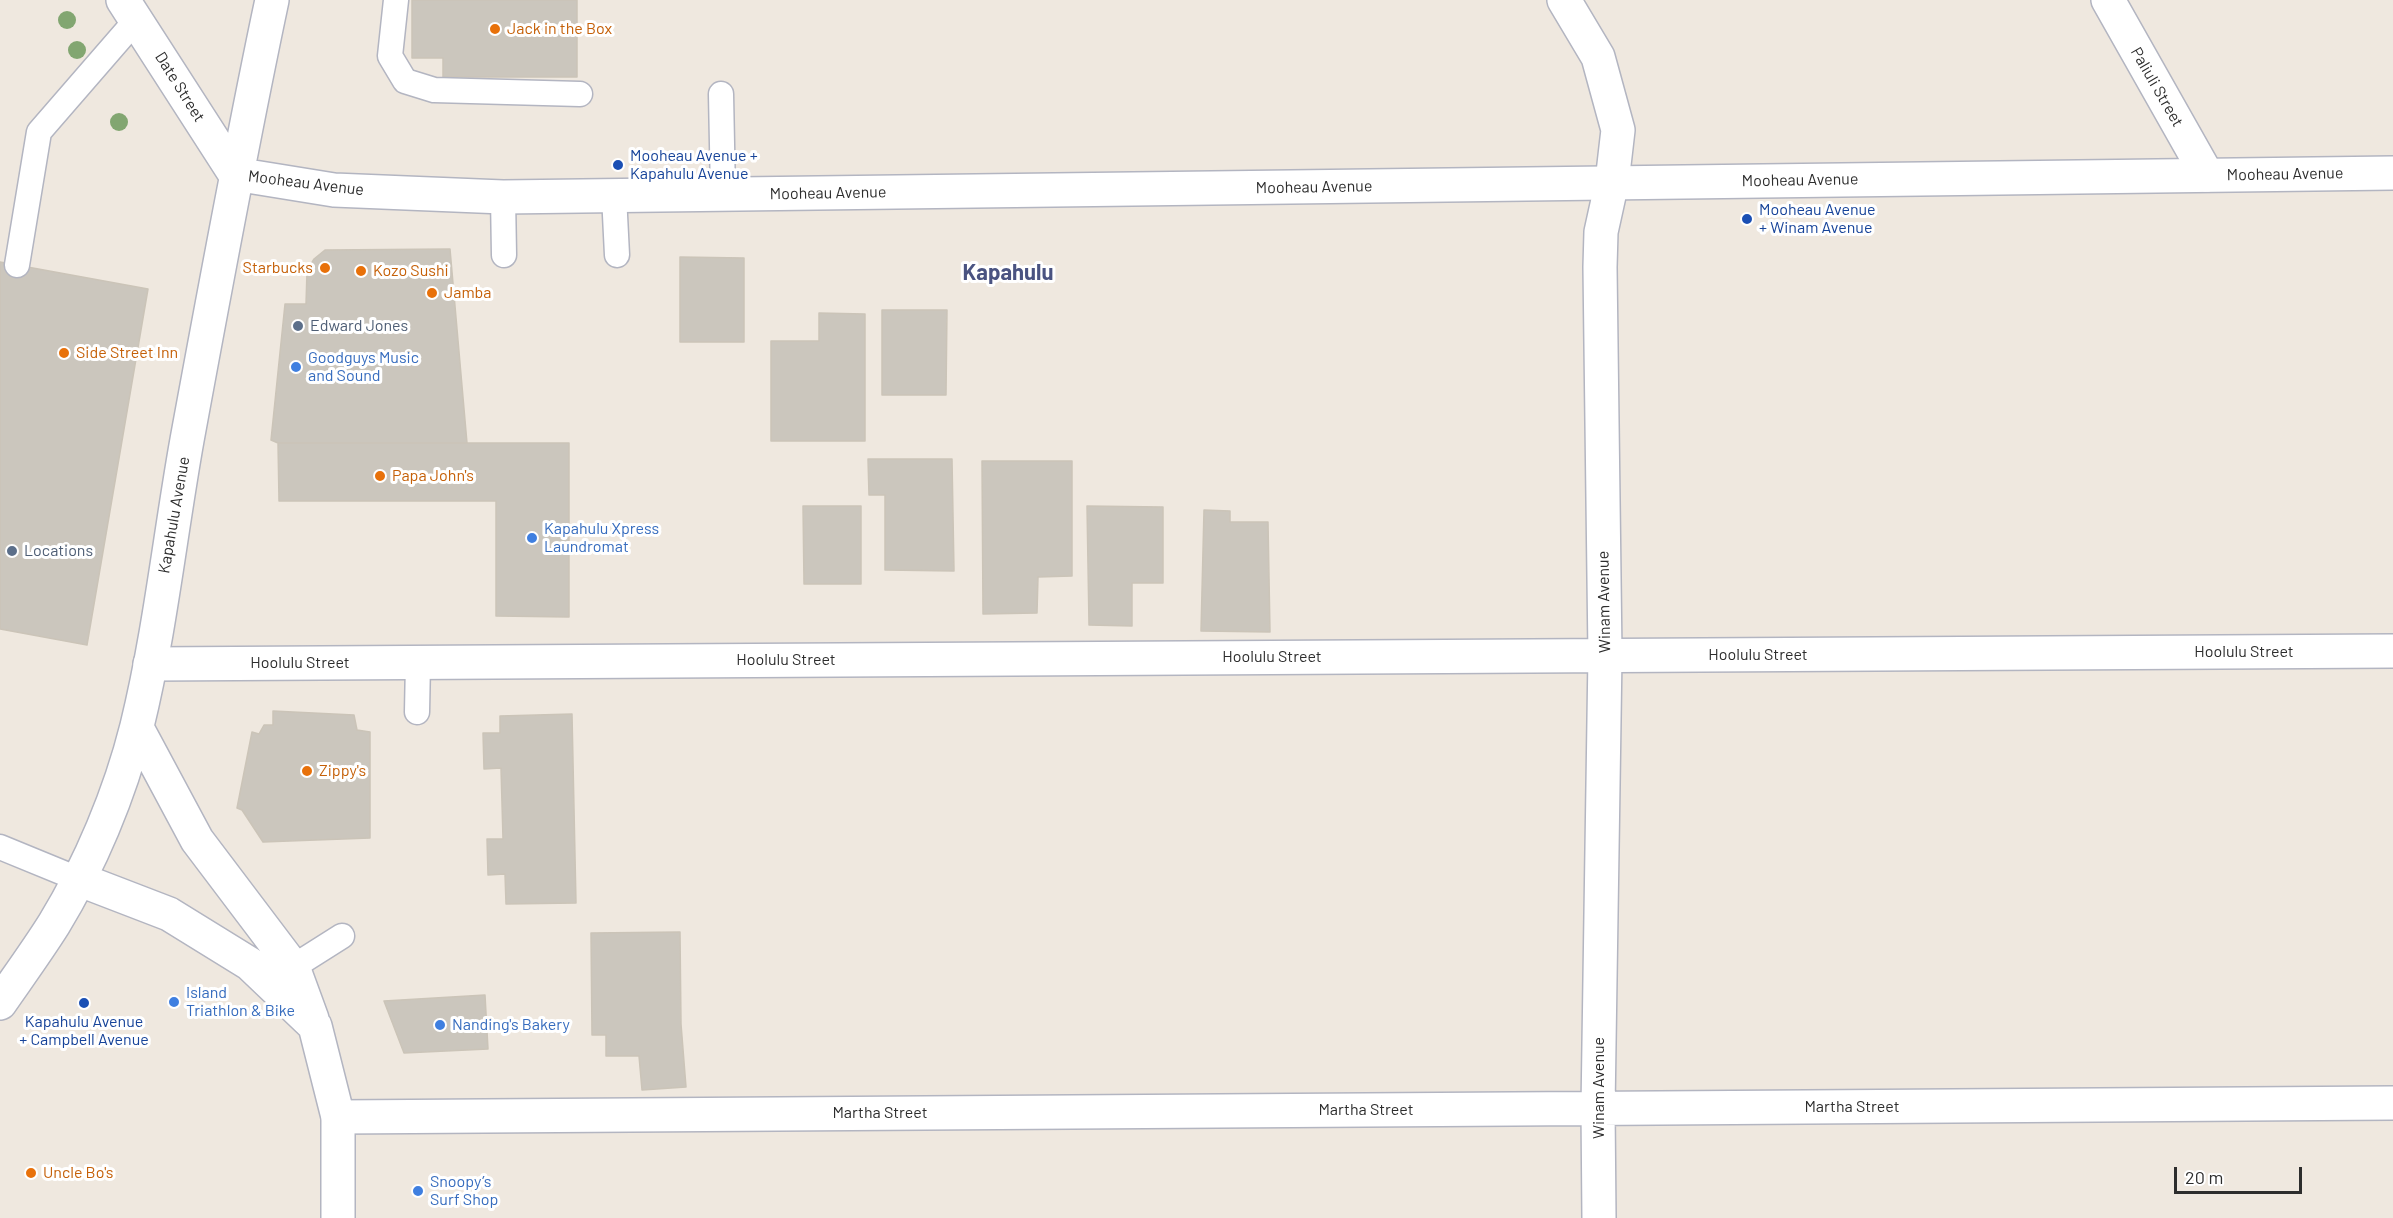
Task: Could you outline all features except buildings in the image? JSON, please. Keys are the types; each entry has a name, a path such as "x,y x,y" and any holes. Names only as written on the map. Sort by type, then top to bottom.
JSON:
{"street":[{"name":"Kapahulu Avenue","path":"0,1003 54,924 78,879 109,811 137,728 236,174 272,0"},
{"name":"Winam Avenue","path":"1564,0 1598,57 1618,129 1612,183 1601,232 1600,267 1605,655 1598,1108 1599,1218"},
{"name":"Paliuli Street","path":"2108,0 2207,175"},
{"name":"Date Street","path":"130,9 236,174"},
{"name":"Mooheau Avenue","path":"236,174 334,190 503,197 2393,173"},
{"name":"Hoolulu Street","path":"150,664 2393,651"},
{"path":"137,728 197,840 293,967 315,1026 338,1117 338,1218"},
{"path":"78,879 169,915 250,964 315,1026"},
{"name":"Martha Street","path":"338,1117 2393,1103"}],"lane":[{"path":"396,0 390,56 405,81 434,90 580,94"},
{"path":"17,265 39,132 130,9"},
{"path":"721,94 723,194"},
{"path":"614,195 617,255"},
{"path":"503,197 504,255"},
{"path":"417,712 418,662"},
{"path":"0,847 78,879"},
{"path":"293,967 342,936"}],"place":[{"name":"Jack in the Box","path":"495,29"},
{"name":"Mooheau Avenue + Kapahulu Avenue","path":"618,165"},
{"name":"Mooheau Avenue + Winam Avenue","path":"1747,219"},
{"name":"Starbucks","path":"325,268"},
{"name":"Kozo Sushi","path":"361,271"},
{"name":"Jamba","path":"432,293"},
{"name":"Edward Jones","path":"298,326"},
{"name":"Side Street Inn","path":"64,353"},
{"name":"Goodguys Music and Sound","path":"296,367"},
{"name":"Papa John's","path":"380,476"},
{"name":"Kapahulu Xpress Laundromat","path":"532,538"},
{"name":"Locations","path":"12,551"},
{"name":"Zippy's","path":"307,771"},
{"name":"Island Triathlon & Bike","path":"174,1002"},
{"name":"Kapahulu Avenue + Campbell Avenue","path":"84,1003"},
{"name":"Nanding's Bakery","path":"440,1025"},
{"name":"Uncle Bo's","path":"31,1173"},
{"name":"Snoopy’s Surf Shop","path":"418,1191"}],"district":[{"name":"Kapahulu","path":"1008,273"}]}
